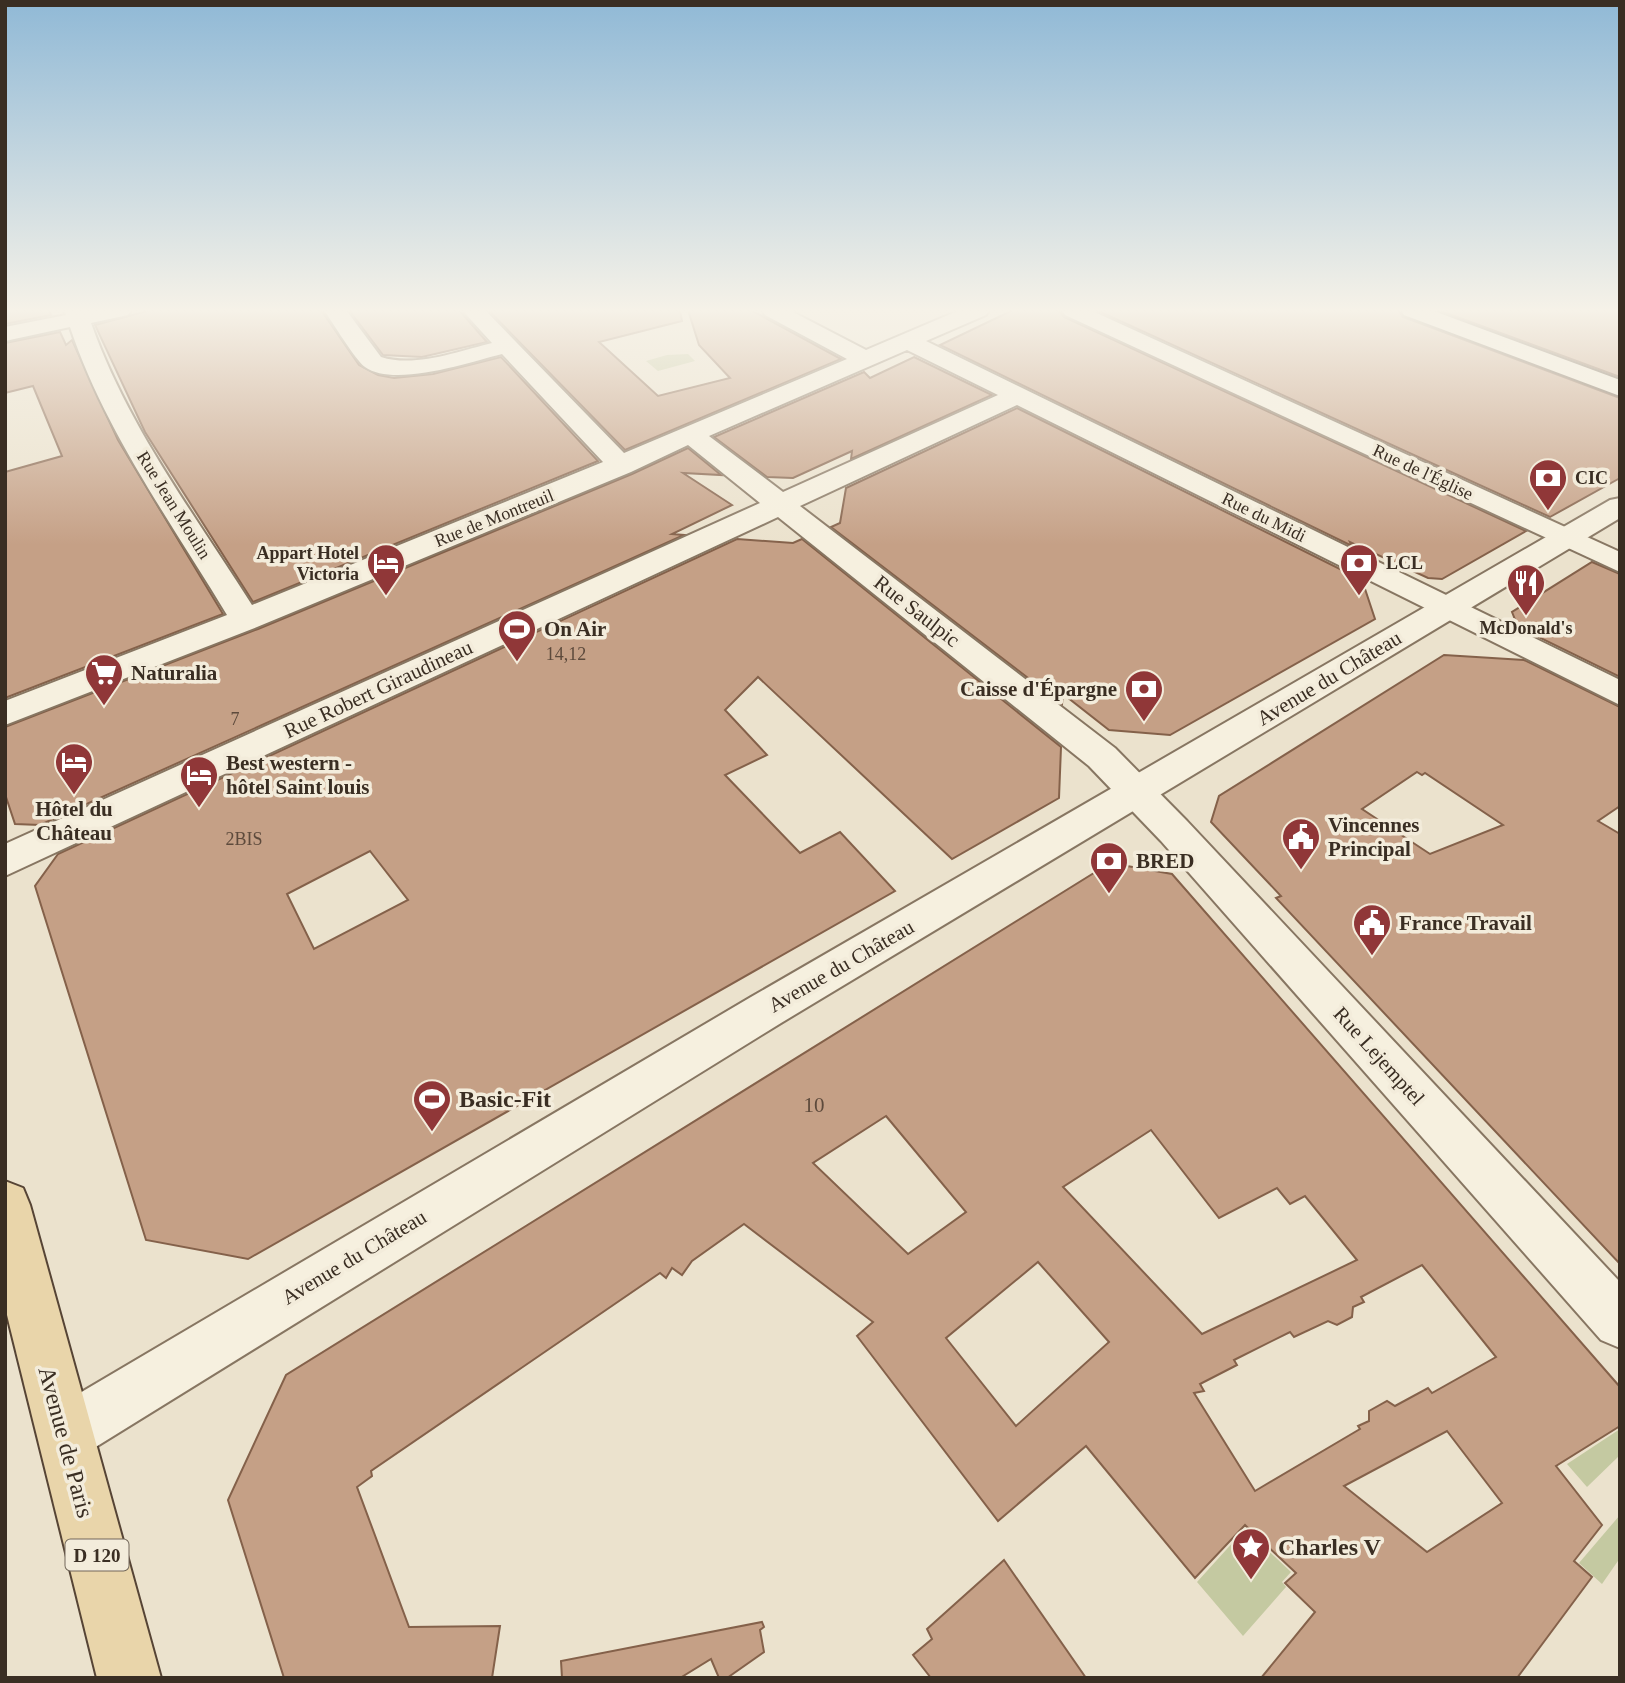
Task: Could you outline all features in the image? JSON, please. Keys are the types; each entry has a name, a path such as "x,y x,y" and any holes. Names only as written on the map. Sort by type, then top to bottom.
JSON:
{"main road":[{"name":"Avenue de Paris","path":"5,1205 40,1346 66,1433 130,1678"}],"street":[{"name":"Rue Jean Moulin","path":"106,389 131,435 246,620"},
{"path":"548,389 622,466"},
{"name":"Rue de Montreuil","path":"5,713 246,620 622,466 802,389"},
{"name":"Rue du Midi","path":"1005,389 1620,694"},
{"name":"Rue de l'Église","path":"1242,389 1620,563"},
{"name":"Rue Robert Giraudineau","path":"5,861 1018,395"},
{"name":"Rue Saulpic","path":"693,436 1102,757 1137,792"},
{"name":"Avenue du Château","path":"66,1433 569,1128 1620,506"},
{"name":"Rue Lejemptel","path":"1137,792 1620,1321"}],"green space":[{"path":"1620,1429 1620,1455 1587,1487 1567,1464"},
{"path":"1620,1515 1620,1558 1602,1584 1579,1563"},
{"path":"1245,1529 1291,1572 1282,1582 1286,1587 1243,1636 1197,1582"}],"building":[{"path":"5,389 23,389 5,393"},
{"path":"34,389 94,389 118,440 223,614 5,698 5,472 62,456"},
{"path":"125,389 530,389 598,461 253,602 145,432"},
{"path":"565,389 650,389 658,396 688,389 771,389 625,450"},
{"path":"826,389 979,389 992,395 851,459 852,451 793,478 767,477 714,437"},
{"path":"1029,389 1218,389 1526,531 1442,579 1428,578 1350,542 1352,546"},
{"path":"1268,389 1595,389 1620,398 1620,478 1550,517"},
{"path":"1017,408 1362,580 1375,619 1170,735 1109,730 1063,694 1062,704 831,527 840,523 846,488"},
{"path":"688,448 721,475 683,473 732,505 672,534 684,535 40,825 15,824 5,794 5,727 258,629 632,474"},
{"path":"737,539 793,543 802,539 1061,747 1059,798 952,859 758,677 725,710 767,755 725,775 800,853 840,832 895,891 248,1259 146,1240 35,886 58,854","holes":["370,851 408,900 314,949 287,894"]},
{"path":"1592,562 1620,574 1620,677 1518,627 1512,612"},
{"path":"1444,655 1524,660 1620,707 1620,806 1598,821 1620,834 1620,1264 1276,898 1281,896 1211,822 1219,796","holes":["1417,772 1422,775 1425,773 1503,825 1430,854 1362,809"]},
{"path":"1110,863 1172,874 1620,1387 1620,1426 1556,1466 1602,1525 1574,1561 1592,1577 1517,1678 1261,1678 1315,1612 1285,1583 1296,1573 1245,1525 1195,1578 1086,1446 998,1521 857,1336 873,1322 744,1224 692,1261 682,1275 672,1268 666,1278 660,1273 371,1471 372,1476 357,1487 409,1627 500,1626 492,1678 284,1678 228,1500 286,1375","holes":["886,1116 966,1212 908,1254 813,1163","1151,1130 1219,1218 1277,1188 1290,1204 1305,1196 1357,1260 1202,1334 1063,1187","1038,1262 1109,1342 1016,1426 946,1338","1422,1265 1496,1357 1432,1393 1428,1388 1395,1406 1387,1401 1369,1411 1369,1421 1358,1426 1360,1429 1255,1491 1194,1393 1204,1391 1200,1384 1237,1365 1234,1360 1290,1332 1294,1337 1328,1321 1337,1325 1352,1317 1353,1307 1364,1302 1361,1297","1447,1431 1502,1503 1427,1552 1344,1486"]},
{"path":"1004,1560 1086,1678 931,1678 913,1655 932,1639 927,1629"},
{"path":"762,1622 764,1627 760,1630 764,1652 727,1678 719,1678 711,1659 680,1678 562,1678 561,1661"}],"place":[{"name":"CIC","path":"1548,512"},
{"name":"Appart Hotel Victoria","path":"386,597"},
{"name":"LCL","path":"1359,597"},
{"name":"McDonald's","path":"1526,617"},
{"name":"On Air","path":"517,663"},
{"name":"Naturalia","path":"104,707"},
{"name":"Caisse d'Épargne","path":"1144,723"},
{"name":"Hôtel du Château","path":"74,796"},
{"name":"Best western - hôtel Saint louis","path":"199,809"},
{"name":"Vincennes Principal","path":"1301,871"},
{"name":"BRED","path":"1109,895"},
{"name":"France Travail","path":"1372,957"},
{"name":"Basic-Fit","path":"432,1133"},
{"name":"Charles V","path":"1251,1581"}]}
